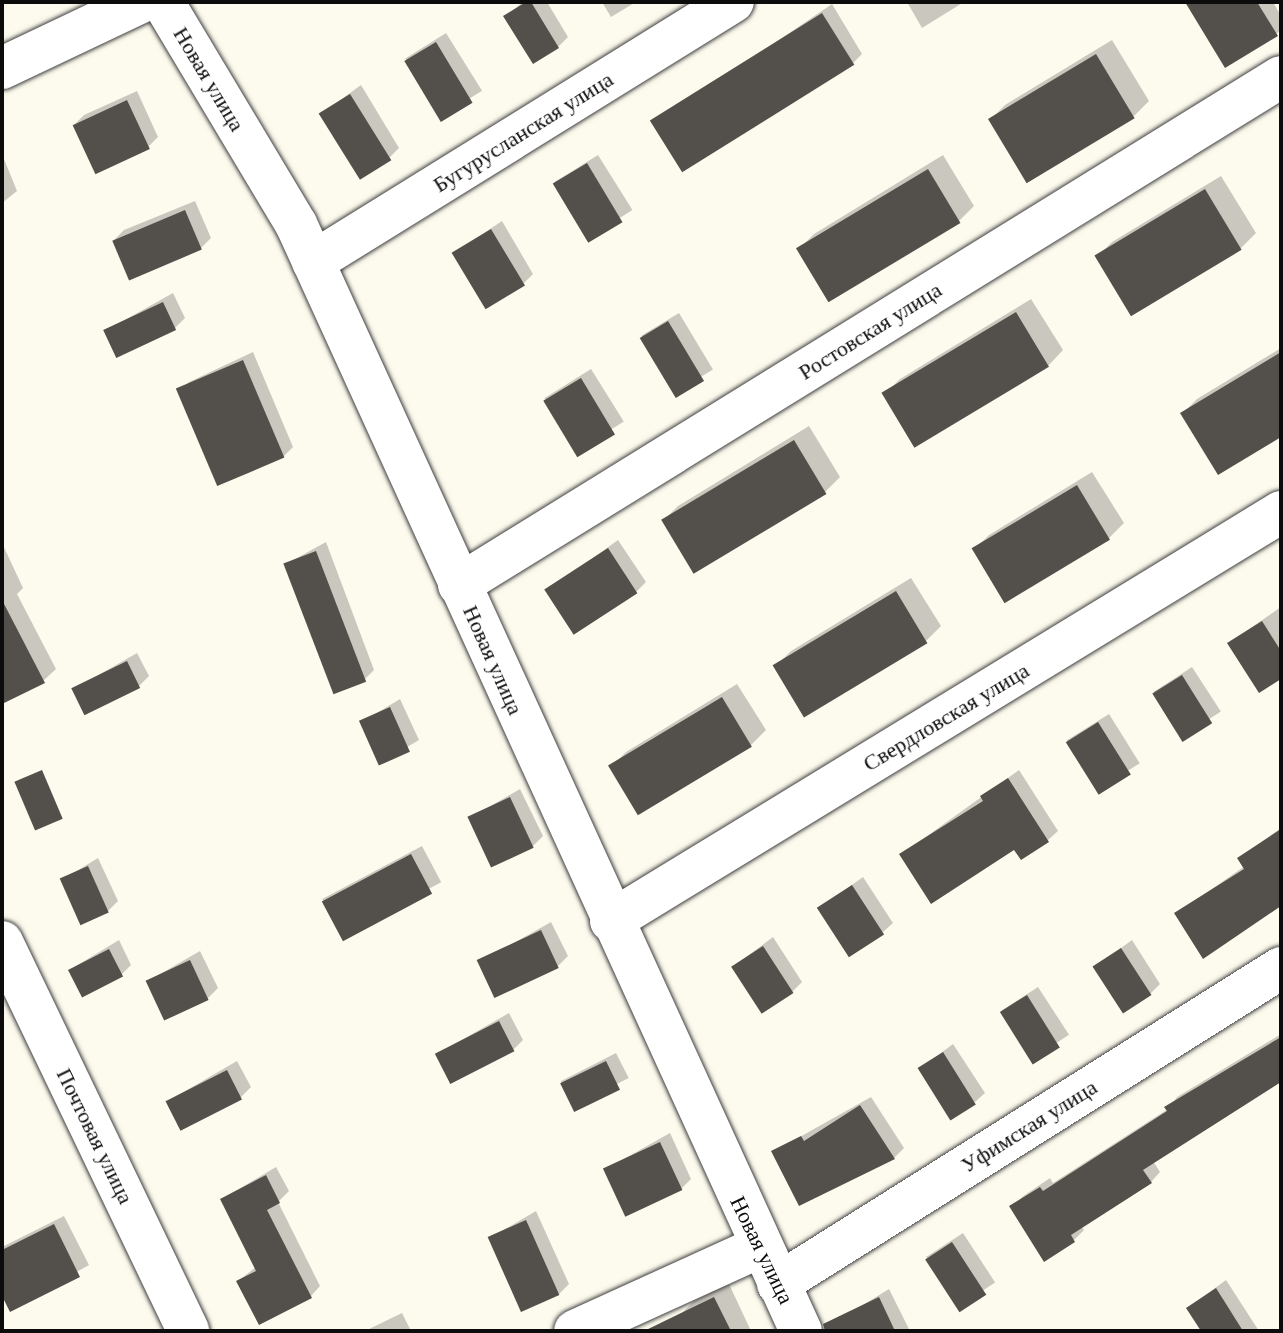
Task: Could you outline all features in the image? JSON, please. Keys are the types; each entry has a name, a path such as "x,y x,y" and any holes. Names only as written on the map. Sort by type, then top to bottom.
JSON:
{"street":[{"path":"2,68 141,2"},
{"name":"Новая улица","path":"163,2 296,224 759,1247 801,1331"},
{"name":"Бугурусланская улица","path":"313,262 733,2"},
{"name":"Ростовская улица","path":"459,585 1281,77"},
{"name":"Свердловская улица","path":"611,921 1281,512"},
{"name":"Почтовая улица","path":"2,942 188,1331"},
{"name":"Уфимская улица","path":"778,1284 1281,968"},
{"path":"575,1331 759,1247"}],"building":[{"path":"531,2 559,48 533,64 503,16"},
{"path":"1185,2 1257,2 1278,36 1225,68"},
{"path":"822,13 854,65 682,172 650,121"},
{"path":"436,42 473,103 441,122 404,61"},
{"path":"1096,54 1135,118 1027,183 988,119"},
{"path":"350,94 391,160 360,180 319,114"},
{"path":"127,100 150,149 95,174 73,125"},
{"path":"587,163 623,222 588,243 553,184"},
{"path":"928,169 960,223 828,302 796,248"},
{"path":"1205,189 1242,250 1131,316 1094,255"},
{"path":"185,210 202,250 129,280 112,241"},
{"path":"491,229 525,286 486,309 452,253"},
{"path":"163,302 176,330 116,358 103,330"},
{"path":"1016,312 1049,367 914,448 881,393"},
{"path":"668,321 704,381 676,398 640,338"},
{"path":"1281,352 1281,437 1218,475 1180,413"},
{"path":"243,360 284,458 217,486 176,389"},
{"path":"581,378 615,435 577,457 543,401"},
{"path":"794,440 826,494 694,574 661,520"},
{"path":"1077,485 1110,540 1005,603 972,548"},
{"path":"608,548 637,593 574,635 544,589"},
{"path":"316,551 366,682 333,694 283,564"},
{"path":"896,591 927,643 804,717 773,665"},
{"path":"2,600 45,683 2,704"},
{"path":"1262,621 1281,651 1281,679 1259,693 1227,643"},
{"path":"127,661 140,688 84,715 71,688"},
{"path":"1182,675 1212,723 1183,742 1152,694"},
{"path":"722,697 752,747 638,815 608,766"},
{"path":"390,707 410,752 379,766 359,721"},
{"path":"1098,722 1131,775 1099,795 1066,742"},
{"path":"42,770 63,819 35,831 14,782"},
{"path":"1008,778 1049,842 1021,860 1014,850 931,904 899,854 983,801 980,796"},
{"path":"510,797 534,848 491,868 467,817"},
{"path":"1281,829 1281,906 1203,959 1174,913 1244,869 1237,858"},
{"path":"411,854 432,894 343,941 322,901"},
{"path":"88,866 109,913 80,925 60,879"},
{"path":"852,885 884,934 849,957 817,908"},
{"path":"541,930 559,968 494,998 477,960"},
{"path":"763,946 793,993 762,1014 731,967"},
{"path":"1121,948 1151,995 1123,1013 1092,967"},
{"path":"109,949 123,977 82,998 68,970"},
{"path":"190,960 209,1000 164,1021 146,981"},
{"path":"1027,995 1060,1048 1033,1065 1000,1012"},
{"path":"499,1021 514,1051 450,1084 435,1054"},
{"path":"1281,1037 1281,1082 1143,1170 1152,1183 1071,1235 1075,1242 1044,1262 1009,1206 1040,1187 1043,1191 1167,1111 1164,1107"},
{"path":"943,1052 976,1105 950,1120 918,1068"},
{"path":"606,1061 620,1090 574,1112 560,1083"},
{"path":"227,1070 242,1099 181,1131 166,1101"},
{"path":"860,1105 895,1159 799,1206 771,1151 801,1136 804,1141"},
{"path":"660,1142 682,1190 625,1217 603,1169"},
{"path":"266,1175 280,1203 267,1210 312,1298 259,1325 236,1281 256,1271 220,1199"},
{"path":"526,1220 559,1295 521,1312 488,1237"},
{"path":"54,1224 80,1277 10,1312 2,1296 2,1250"},
{"path":"952,1242 986,1295 959,1312 925,1259"},
{"path":"1216,1288 1243,1331 1201,1331 1186,1308"},
{"path":"714,1297 731,1331 644,1331"},
{"path":"879,1297 895,1331 825,1331 823,1324"}]}
